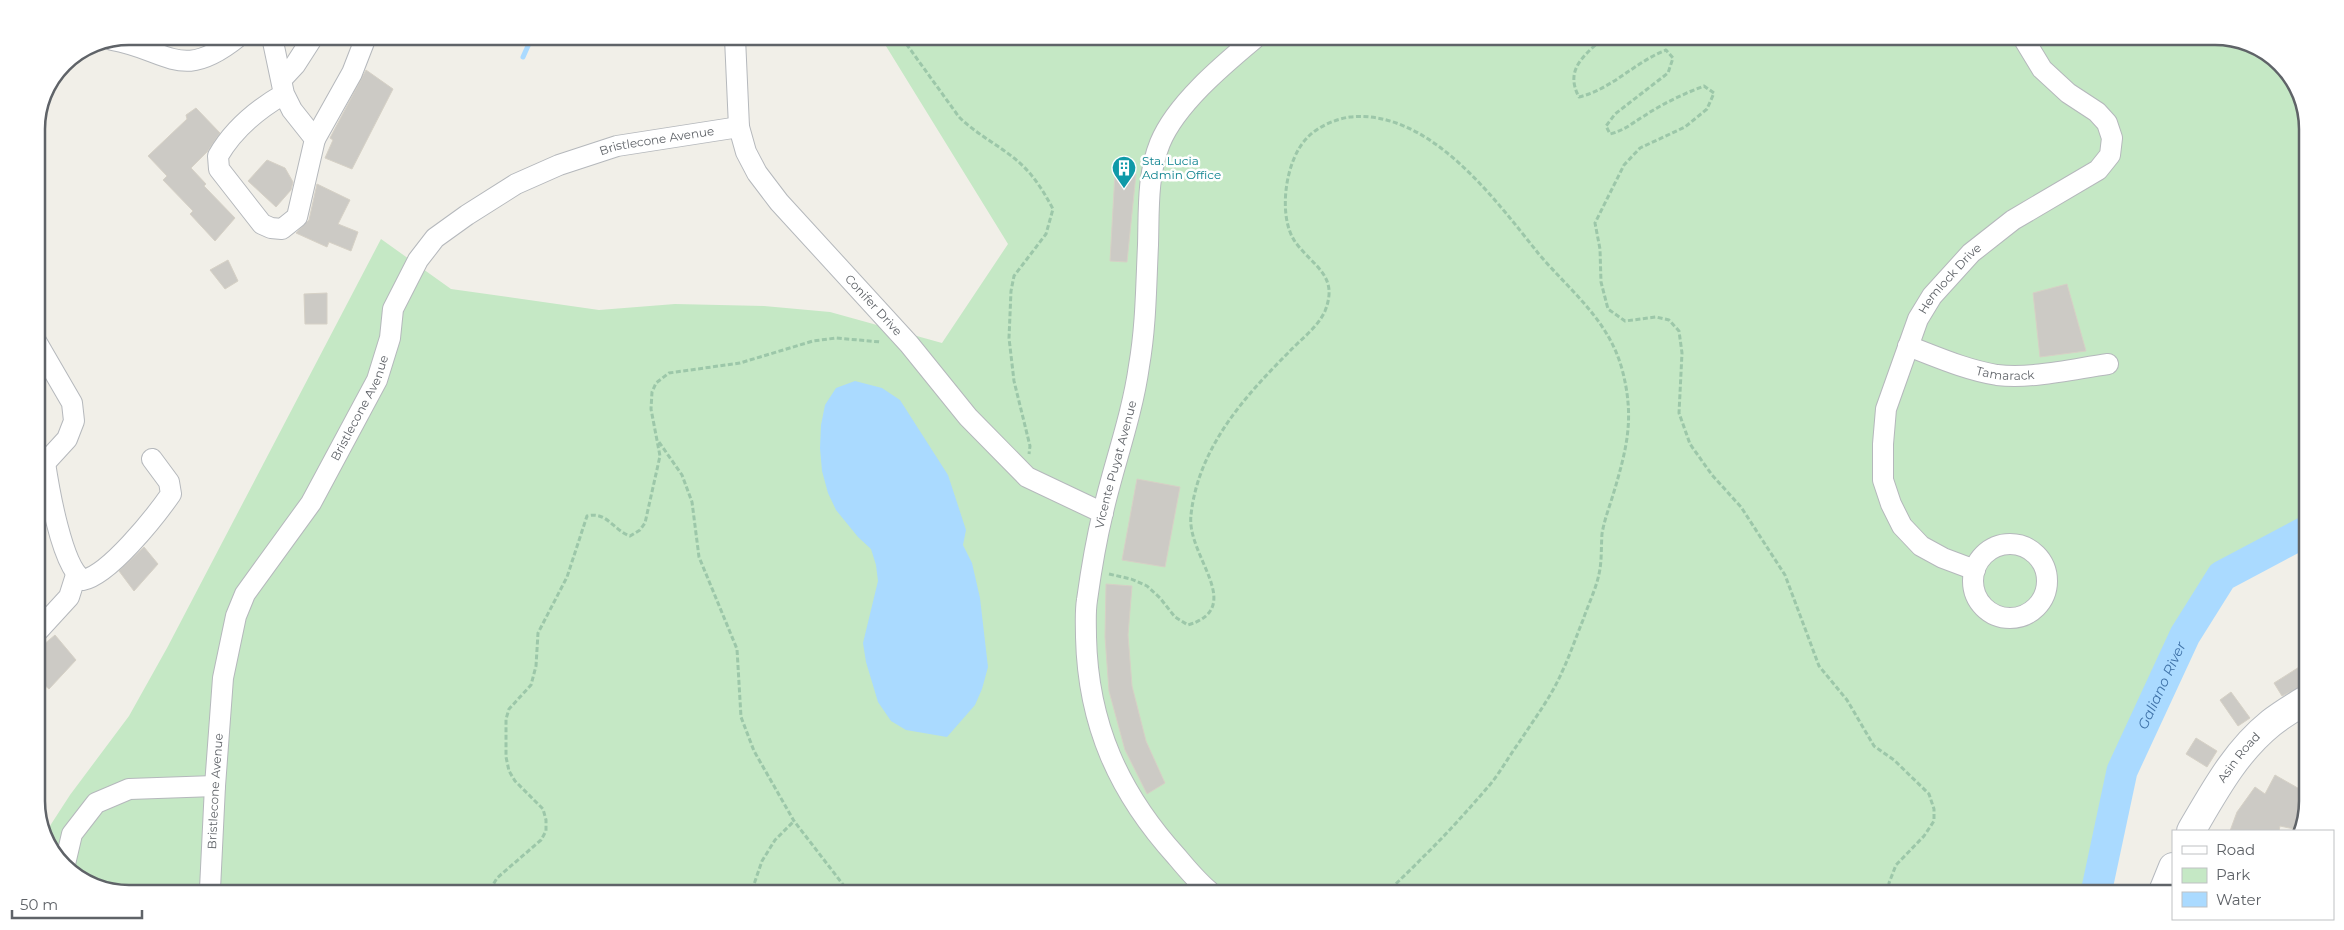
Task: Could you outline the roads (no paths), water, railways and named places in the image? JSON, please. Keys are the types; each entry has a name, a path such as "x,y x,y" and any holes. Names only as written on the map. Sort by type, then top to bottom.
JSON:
{"main road":[{"name":"Asin Road","path":"2192,830 2229,768 2247,746 2271,723 2299,704"},
{"path":"2166,885 2172,869"}],"street":[{"path":"134,45 175,61 196,60 214,54 226,45"},
{"path":"274,45 283,86 292,110 315,139"},
{"path":"308,45 283,86 251,116 218,156 219,169 262,224 271,228 282,229 297,217 315,139 352,72 363,45"},
{"name":"Conifer Drive","path":"735,45 739,127 746,152 757,173 779,202 909,344 968,417 1027,477 1103,513"},
{"name":"Vicente Puyat Avenue","path":"1203,885 1163,842 1138,811 1114,766 1096,717 1087,673 1086,603 1103,513 1130,411 1139,368 1145,325 1148,204 1152,173 1160,142 1173,121 1210,76 1247,45"},
{"name":"Hemlock Drive","path":"1975,570 1943,558 1921,546 1902,526 1891,504 1883,480 1883,444 1886,409 1918,319 1932,296 1971,253 2013,220 2098,170 2110,155 2112,138 2107,122 2097,112 2068,93 2042,69 2028,45"},
{"name":"Bristlecone Avenue","path":"210,885 214,786 223,678 236,616 245,594 311,503 378,380 390,338 393,309 418,260 435,238 516,184 559,165 617,146 739,127"},
{"name":"Tamarack","path":"1908,346 1974,370 1998,375 2055,372 2108,364"},
{"path":"45,356 72,403 74,412 73,430 67,439 45,460"},
{"path":"45,478 61,536 76,575 83,580 93,578 114,562 170,494 168,482 152,459"},
{"path":"45,623 70,597 76,575"},
{"path":"66,856 72,834 96,803 129,789 214,786"}],"water":[{"path":"855,381 882,388 900,400 948,475 966,530 963,545 972,563 980,598 988,667 975,705 947,737 906,730 891,721 878,702 866,662 863,643 878,581 876,565 871,549 858,537 836,510 828,493 822,471 820,448 821,425 825,405 836,388"}],"waterway":[{"path":"523,57 528,45"},
{"name":"Galiano River","path":"2098,885 2122,771 2185,635 2222,576 2299,535"}],"place":[{"name":"Sta. Lucia Admin Office","path":"1124,189"}]}
